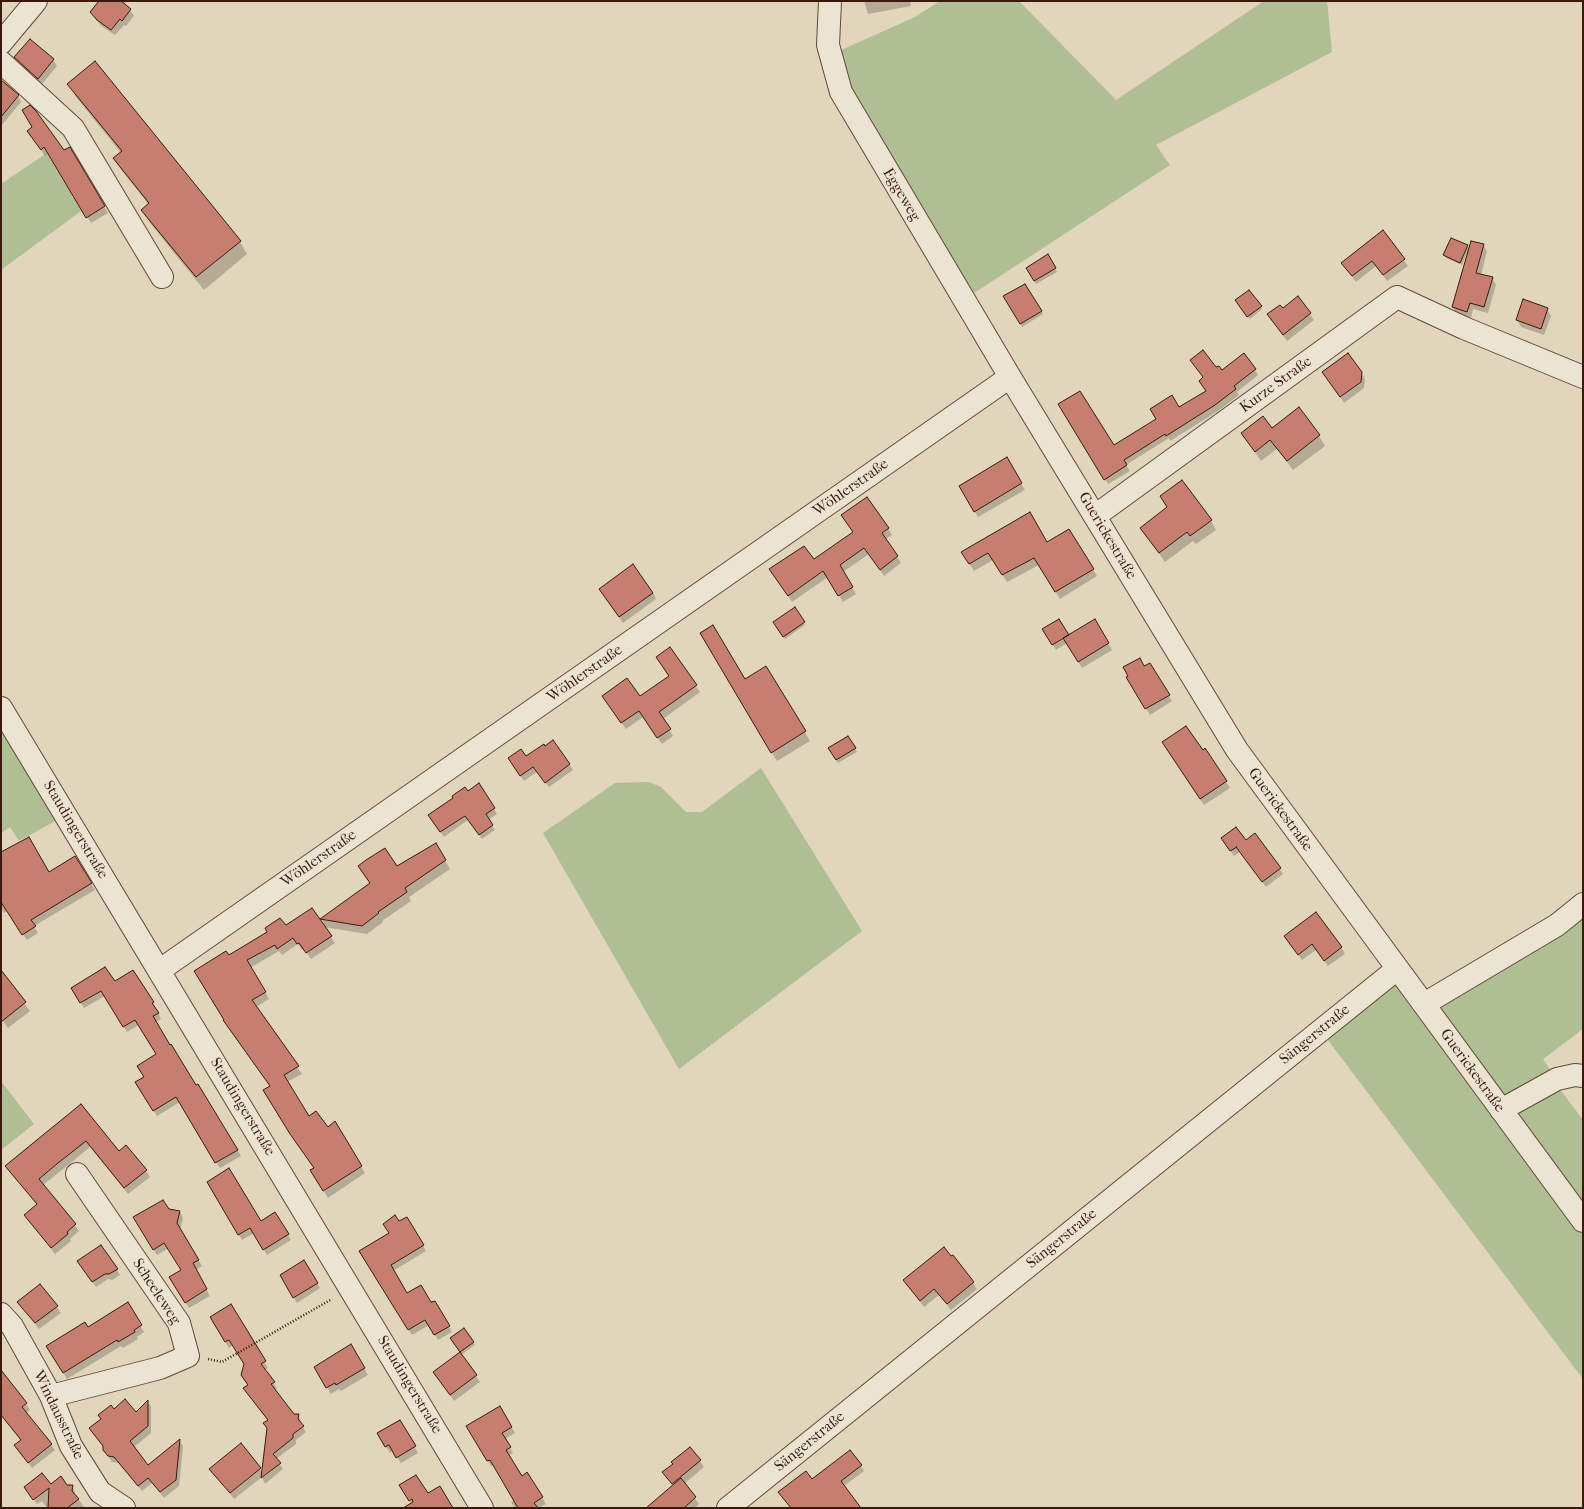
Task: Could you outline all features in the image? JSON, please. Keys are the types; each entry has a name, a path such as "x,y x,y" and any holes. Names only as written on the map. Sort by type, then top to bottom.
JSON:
{"street":[{"path":"1,44 36,1"},
{"name":"Eggeweg","path":"830,1 828,46 840,92 1010,377"},
{"path":"1,62 72,128 162,277"},
{"name":"Kurze Straße","path":"1095,516 1397,297 1464,328 1583,377"},
{"name":"Guerickestraße","path":"1010,377 1237,750 1583,1221"},
{"name":"Wöhlerstraße","path":"160,970 1010,377"},
{"name":"Staudingerstraße","path":"1,708 160,970 482,1508"},
{"path":"1424,1004 1557,925 1583,904"},
{"name":"Sängerstraße","path":"728,1508 1397,969"},
{"path":"1501,1110 1556,1079 1575,1075 1583,1076"},
{"name":"Scheeleweg","path":"77,1174 179,1323 188,1356"},
{"name":"Windausstraße","path":"1,1314 12,1326 51,1396 71,1446 100,1492 124,1508"},
{"path":"51,1396 160,1368 188,1356"}],"path":[{"path":"188,1356 222,1362 351,1288"}],"green space":[{"path":"940,1 1019,1 1116,100 1264,1 1327,1 1332,52 1156,145 1170,165 971,295 849,82 837,52 915,17"},
{"path":"47,153 81,211 1,270 1,184"},
{"path":"1,727 57,820 19,841 10,827 1,833"},
{"path":"761,768 862,931 679,1069 543,833 615,783 649,782 661,787 686,812 702,812"},
{"path":"1583,915 1583,1029 1543,1059 1553,1074 1503,1099 1446,1020 1441,1006"},
{"path":"1396,982 1583,1224 1583,1379 1325,1036"},
{"path":"1,1081 34,1124 1,1150"},
{"path":"1556,1084 1583,1120 1583,1206 1516,1115 1517,1106"}],"building":[{"path":"99,1 121,1 131,9 122,21 120,19 111,30 97,20 90,12"},
{"path":"30,39 54,59 38,79 14,57"},
{"path":"95,61 241,241 196,277 141,210 149,203 113,158 122,151 67,84"},
{"path":"1,80 19,95 1,117"},
{"path":"30,105 64,150 70,147 105,206 86,218 44,147 41,150 27,131 32,127 22,110"},
{"path":"1383,230 1405,259 1383,275 1372,261 1352,276 1341,263"},
{"path":"1451,238 1468,245 1460,263 1443,255"},
{"path":"1471,241 1484,244 1476,273 1493,277 1484,307 1470,303 1467,312 1452,307"},
{"path":"1048,254 1056,268 1034,281 1026,268"},
{"path":"1025,284 1042,311 1020,324 1003,296"},
{"path":"1249,290 1262,306 1247,317 1235,300"},
{"path":"1298,296 1311,313 1283,335 1267,314 1280,305 1283,308"},
{"path":"1523,299 1548,308 1541,329 1516,320"},
{"path":"1203,350 1216,367 1219,366 1222,370 1244,353 1256,369 1234,386 1236,389 1215,405 1124,460 1127,465 1104,480 1058,404 1080,391 1114,445 1156,419 1150,409 1172,395 1179,407 1206,391 1199,381 1203,377 1190,360"},
{"path":"1348,353 1362,372 1361,382 1340,397 1322,372"},
{"path":"1299,407 1320,435 1287,461 1270,440 1255,452 1241,433 1263,416 1272,428"},
{"path":"1007,457 1022,483 974,512 959,486"},
{"path":"1182,480 1212,520 1190,536 1187,532 1159,553 1140,528 1167,507 1160,496"},
{"path":"867,497 889,528 882,533 898,556 880,570 864,548 840,565 853,587 838,596 823,571 788,596 769,569 804,546 814,559 853,532 841,515"},
{"path":"1030,512 1047,542 1069,529 1094,569 1055,592 1034,558 1002,575 988,553 969,564 961,552"},
{"path":"633,564 653,593 619,617 599,589"},
{"path":"795,607 805,622 783,637 773,622"},
{"path":"1059,619 1069,635 1052,645 1042,629"},
{"path":"1095,619 1109,643 1078,662 1063,638"},
{"path":"713,625 745,679 766,666 806,731 771,753 700,633"},
{"path":"670,647 697,685 659,712 671,729 657,738 639,711 621,723 602,696 627,678 640,696 669,676 656,657"},
{"path":"1140,658 1144,666 1150,663 1170,695 1145,709 1126,677 1128,676 1123,667"},
{"path":"1186,726 1203,750 1205,748 1227,781 1200,799 1162,742"},
{"path":"848,736 856,748 836,760 828,748"},
{"path":"553,740 570,764 545,783 533,767 520,776 508,758 521,749 526,756"},
{"path":"479,783 495,808 486,814 493,825 479,835 465,816 440,832 428,815 453,798 452,796 465,787 468,791"},
{"path":"1236,827 1246,840 1255,833 1281,868 1262,882 1236,847 1230,851 1221,838"},
{"path":"29,837 49,872 75,856 92,883 31,920 36,926 22,935 1,902 1,852"},
{"path":"436,843 446,860 405,888 407,892 378,912 379,913 362,926 320,919 370,883 358,866 366,860 385,848 397,866"},
{"path":"312,908 332,936 306,953 299,943 297,944 293,938 277,949 275,945 247,960 266,992 252,1000 299,1066 284,1075 309,1116 316,1111 328,1127 335,1121 362,1166 323,1191 310,1170 314,1168 290,1134 263,1090 270,1086 223,1020 194,971 226,951 229,955 267,932 265,928 280,918 286,925"},
{"path":"1316,912 1342,947 1324,961 1312,944 1298,955 1284,936"},
{"path":"105,967 115,981 133,970 154,1002 152,1003 159,1013 153,1016 196,1085 198,1084 238,1150 215,1163 176,1097 153,1111 135,1082 144,1077 137,1066 156,1054 135,1020 123,1027 101,991 80,1003 71,988"},
{"path":"1,970 26,1002 1,1022"},
{"path":"81,1104 119,1151 126,1145 147,1170 124,1188 86,1141 58,1163 39,1179 76,1224 67,1232 68,1234 51,1248 24,1215 37,1204 5,1166"},
{"path":"229,1168 261,1221 275,1212 289,1234 263,1250 250,1228 238,1235 207,1182"},
{"path":"163,1200 169,1209 180,1211 177,1223 199,1260 193,1263 207,1289 185,1303 169,1277 181,1270 164,1243 153,1250 133,1217"},
{"path":"395,1215 399,1221 407,1217 424,1245 391,1265 407,1293 421,1285 431,1302 435,1301 450,1326 434,1335 425,1320 408,1330 359,1251 389,1233 383,1224"},
{"path":"101,1245 118,1269 109,1274 105,1274 92,1282 77,1261"},
{"path":"944,1247 951,1256 953,1255 974,1282 947,1304 934,1289 920,1301 903,1280"},
{"path":"304,1260 318,1283 293,1298 280,1275"},
{"path":"40,1284 58,1306 35,1323 17,1302"},
{"path":"128,1302 142,1325 134,1330 135,1332 118,1342 117,1340 63,1373 46,1346 85,1322 88,1327"},
{"path":"231,1304 266,1361 261,1364 275,1382 271,1384 294,1414 299,1414 298,1419 304,1426 293,1434 293,1438 273,1454 281,1463 261,1478 267,1428 263,1423 268,1420 243,1388 248,1385 241,1375 244,1364 229,1340 225,1342 210,1317"},
{"path":"464,1328 474,1342 460,1352 450,1338"},
{"path":"351,1344 365,1368 336,1385 335,1383 326,1388 314,1367"},
{"path":"460,1352 477,1375 450,1395 433,1372"},
{"path":"1,1370 27,1403 22,1407 52,1444 28,1463 14,1445 21,1440 1,1415"},
{"path":"125,1399 136,1412 148,1400 148,1426 130,1441 148,1465 180,1439 176,1480 160,1492 148,1478 138,1486 114,1457 108,1456 103,1450 103,1446 89,1428 101,1419 98,1415 111,1405 114,1409"},
{"path":"500,1406 512,1427 502,1433 511,1447 506,1450 522,1476 527,1472 543,1497 534,1503 538,1508 518,1508 490,1460 487,1461 466,1426"},
{"path":"400,1420 416,1446 396,1458 389,1445 385,1447 377,1433"},
{"path":"241,1443 261,1468 230,1493 209,1469"},
{"path":"690,1447 701,1460 672,1484 662,1472 673,1464 671,1462"},
{"path":"850,1450 862,1465 841,1481 861,1508 791,1508 778,1492 806,1471 812,1479"},
{"path":"42,1473 51,1484 61,1476 67,1485 73,1485 72,1491 79,1499 67,1508 48,1508 49,1488 33,1500 24,1487"},
{"path":"416,1475 428,1493 440,1486 453,1508 403,1508 413,1502 412,1499 409,1501 399,1485"},
{"path":"681,1478 696,1497 684,1508 646,1508"}]}
